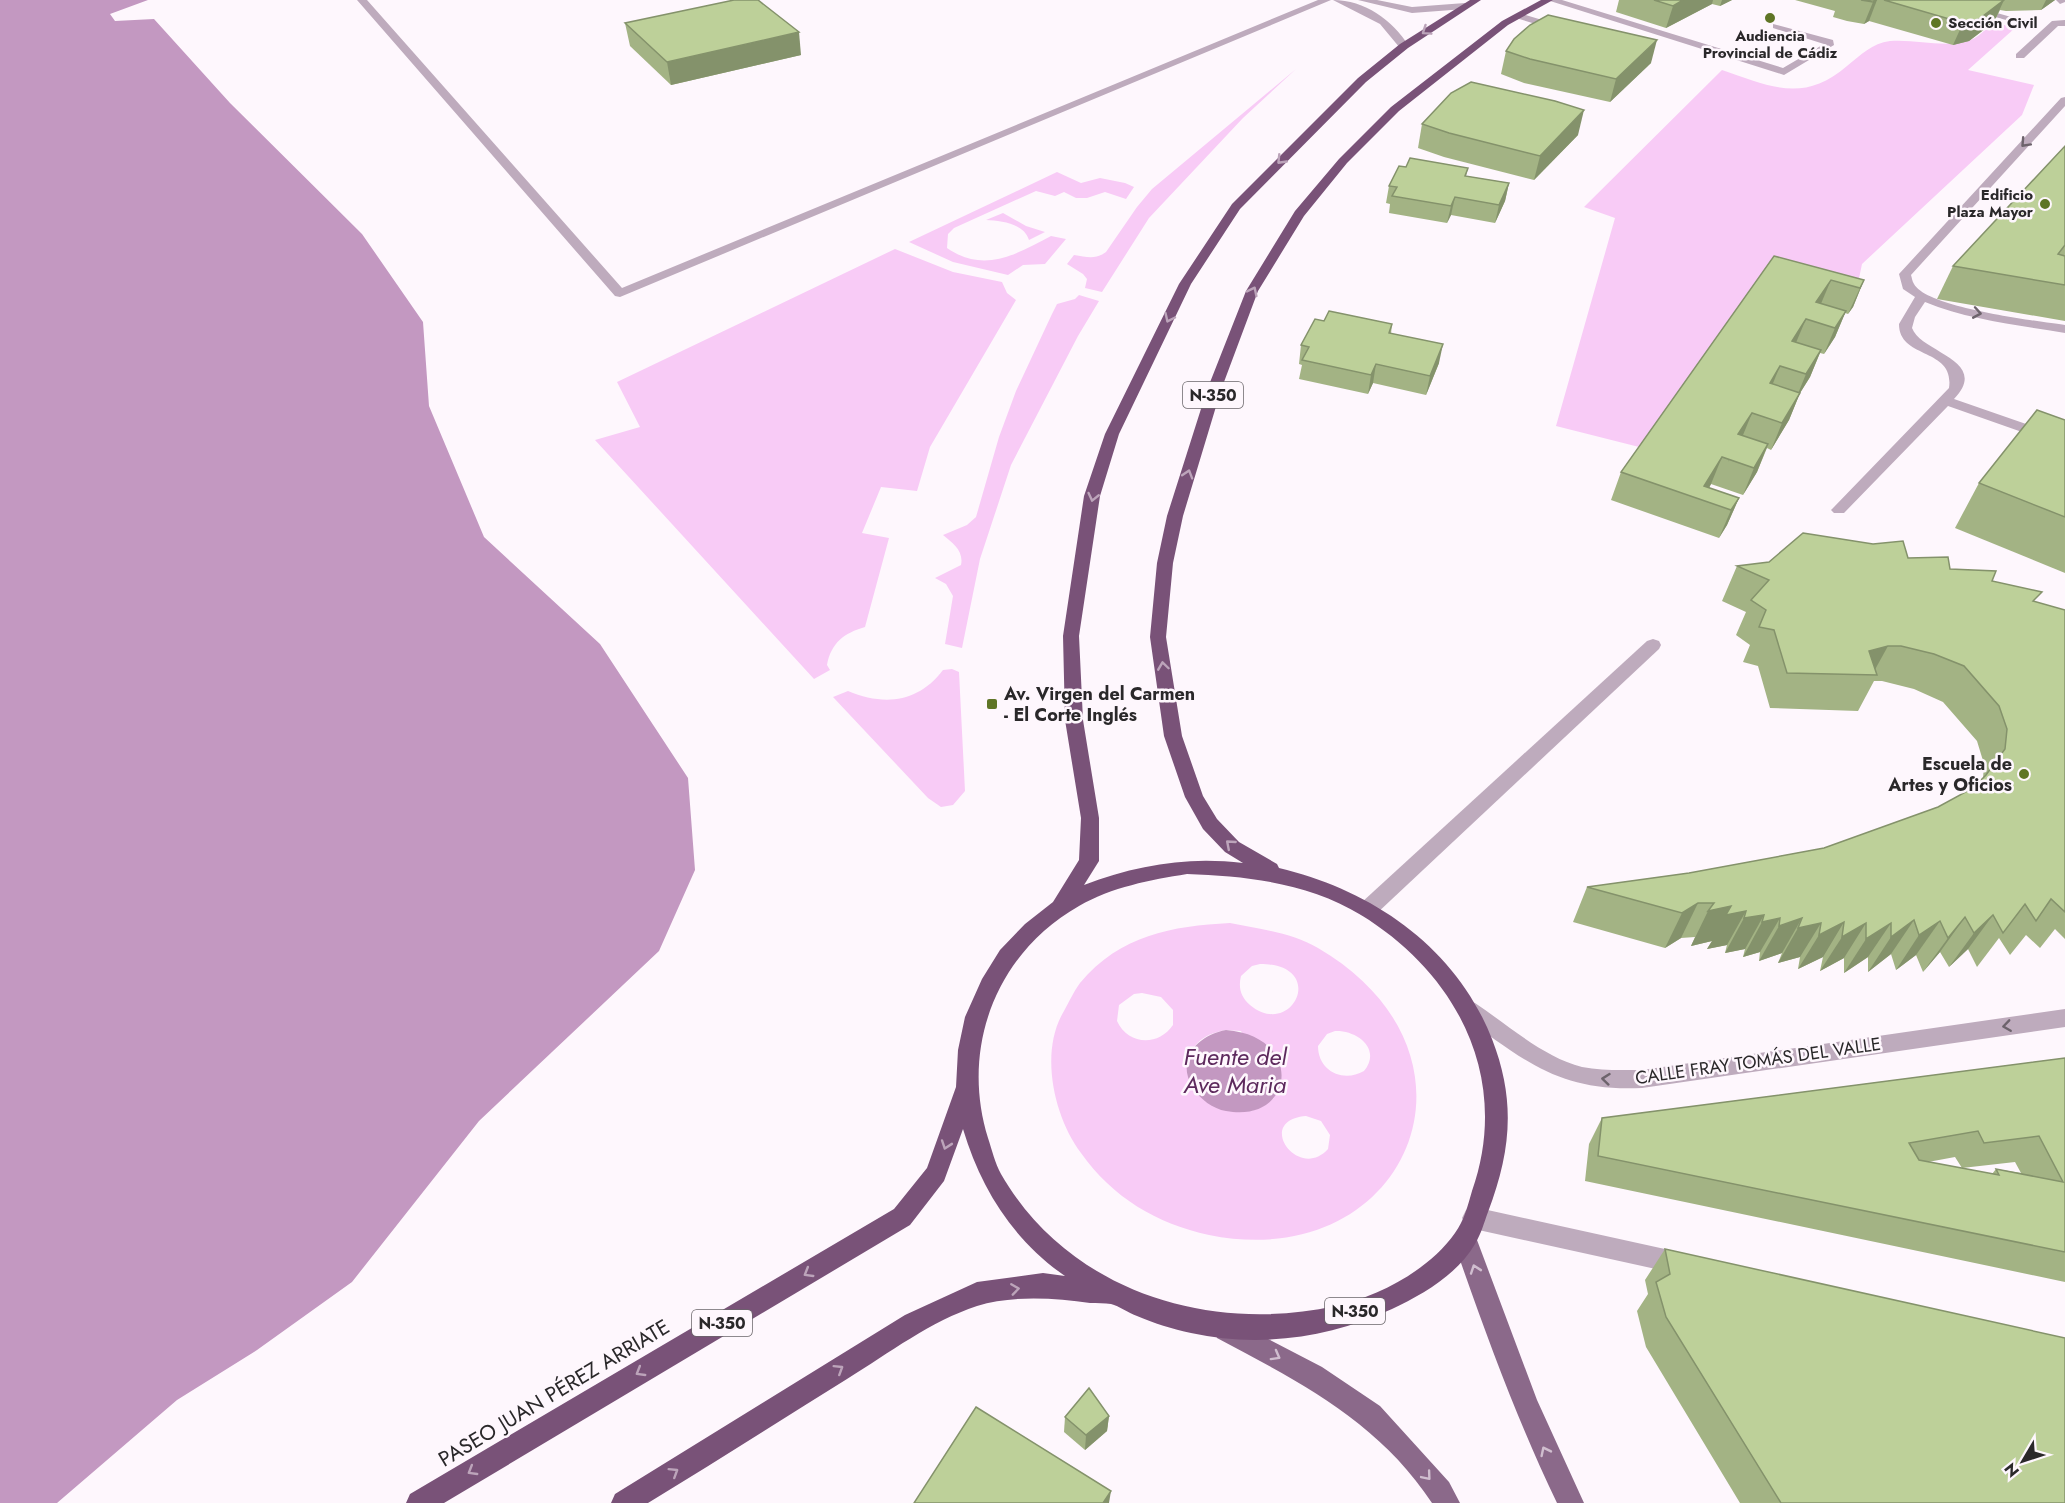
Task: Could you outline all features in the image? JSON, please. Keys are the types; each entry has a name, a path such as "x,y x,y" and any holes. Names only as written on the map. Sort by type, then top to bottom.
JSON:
{"highway":[{"name":"N-350","path":"1279,875 1232,847 1210,824 1194,797 1173,736 1158,637 1165,563 1175,516 1214,390 1252,291 1299,214 1343,161 1395,109 1505,23 1550,0"},
{"name":"N-350","path":"1061,907 1089,861 1090,818 1074,720 1071,636 1092,496 1112,434 1185,284 1236,207 1329,111 1404,46 1470,3"},
{"name":"N-350","path":"1199,867 1234,867 1279,875 1325,889 1368,909 1407,937 1440,970 1468,1009 1487,1051 1498,1095 1499,1141 1488,1186 1469,1229 1435,1270 1390,1297 1340,1317 1284,1329 1225,1328 1166,1317 1111,1294 1063,1262 1023,1224 993,1182 974,1136 966,1090 968,1045 979,1004 999,966 1027,934 1061,907 1100,887 1142,873 1199,867"},
{"name":"PASEO JUAN PÉREZ ARRIATE","path":"418,1503 902,1217 936,1174 966,1090"},
{"name":"N-350","path":"624,1503 914,1323 977,1294 1043,1285 1111,1294"}],"main road":[{"path":"1469,1229 1488,1309 1542,1446 1571,1503"},
{"path":"1225,1328 1313,1376 1371,1415 1407,1452 1440,1491 1447,1503"}],"street":[{"path":"362,0 620,293 1326,0"},
{"path":"1338,0 1378,18 1395,31 1404,46"},
{"path":"1363,0 1412,10 1470,3"},
{"path":"1550,0 1784,72 1829,45 1829,42 1776,26"},
{"path":"1941,0 2006,17"},
{"path":"1519,16 1569,31"},
{"path":"2020,56 2055,23 2065,23"},
{"path":"2065,100 1905,274 1905,286 1921,298 1947,307 2065,329"},
{"path":"1839,510 1956,389 1959,381 1956,371 1948,362 1914,341 1905,327 1921,298"},
{"path":"1945,400 2060,440"},
{"path":"1368,909 1653,645"},
{"name":"CALLE FRAY TOMÁS DEL VALLE","path":"1468,1009 1543,1059 1573,1074 1608,1080 1642,1079 2065,1018"},
{"path":"1469,1229 1706,1270"}],"shaded area":[{"path":"1994,22 2015,28 1968,70 2034,85 2022,115 1862,264 1853,307 1765,282 1647,449 1556,426 1615,218 1584,207 1722,70 1771,86 1801,88 1816,85 1831,78 1878,44 1890,41 1958,43 1975,38"},
{"path":"1296,69 1243,118 1149,218 1102,292 1085,288 1087,279 1067,264 1074,255 1094,257 1106,252 1152,189"},
{"path":"1057,172 1081,183 1100,178 1134,187 1126,199 1105,192 1087,198 1076,198 1064,192 1055,196 1036,191 954,228 948,234 947,248 974,260 1013,255 1051,236 1066,239 1045,264 1023,265 1008,275 953,262 909,242"},
{"path":"1003,213 1026,226 1045,232 1029,240 1017,226 986,220"},
{"path":"895,249 953,272 1002,282 1007,293 1016,300 930,447 917,491 881,487 862,533 889,538 865,627 851,632 835,645 827,665 830,670 814,679 595,440 640,427 617,382"},
{"path":"1079,295 1099,301 1078,336 1011,465 980,559 962,648 945,644 953,596 946,584 935,578 961,565 961,556 957,548 943,535 967,525 976,517 999,437 1016,391 1057,304 1075,299"},
{"path":"952,669 959,672 965,791 953,805 941,807 928,798 833,697 848,691 875,699 900,698 923,689 943,670"},
{"path":"1230,923 1287,935 1318,948 1374,993 1406,1044 1416,1096 1407,1147 1379,1190 1336,1222 1278,1239 1209,1235 1171,1224 1137,1206 1107,1183 1081,1153 1063,1121 1053,1084 1052,1045 1056,1027 1080,983 1112,954 1130,944 1148,936 1209,924","holes":["1260,964 1281,967 1293,975 1298,986 1297,998 1290,1007 1279,1013 1265,1013 1247,1002 1241,992 1240,980 1241,976 1252,966","1142,993 1161,997 1173,1010 1173,1025 1167,1032 1152,1040 1144,1040 1136,1039 1122,1029 1117,1021 1119,1005 1134,994","1226,1030 1241,1031 1274,1098 1251,1111 1187,1071 1193,1048 1203,1038","1335,1031 1359,1037 1369,1048 1369,1063 1364,1071 1348,1076 1340,1075 1327,1068 1319,1055 1318,1046 1327,1034","1306,1116 1321,1121 1330,1135 1328,1149 1316,1157 1305,1158 1294,1154 1286,1146 1282,1137 1283,1127 1291,1120"]}],"water":[{"path":"0,0 148,0 110,14 115,21 154,19 230,103 362,234 423,322 429,406 484,537 600,644 688,778 695,870 659,951 479,1121 352,1282 257,1350 177,1400 57,1503 0,1503"},
{"name":"Fuente del Ave Maria","path":"1226,1030 1252,1036 1269,1047 1279,1062 1282,1078 1277,1093 1266,1105 1249,1111 1226,1111 1207,1103 1193,1088 1187,1067 1192,1050 1206,1037"}],"building":[{"path":"734,0 758,0 799,32 667,62 625,23"},
{"path":"1654,0 1683,0 1673,6"},
{"path":"1884,0 2004,0 1979,19 1963,23"},
{"path":"1548,15 1657,40 1616,79 1530,59 1506,51 1514,39 1530,25"},
{"path":"1471,82 1584,110 1540,156 1422,124 1451,93"},
{"name":"Edificio Plaza Mayor","path":"2065,146 2065,245 2058,254 2065,256 2065,285 1953,266"},
{"path":"1410,158 1468,168 1465,176 1509,183 1499,205 1455,197 1451,206 1392,196 1397,187 1389,186 1399,166 1406,167"},
{"path":"1774,256 1864,280 1860,288 1831,280 1816,302 1846,311 1835,328 1806,319 1792,341 1821,350 1806,374 1780,366 1770,383 1800,393 1782,423 1752,413 1738,434 1768,444 1754,468 1722,457 1704,486 1739,498 1731,510 1621,472"},
{"path":"1329,311 1392,324 1389,333 1443,344 1430,376 1376,364 1371,375 1302,360 1309,347 1301,345 1315,319 1324,321"},
{"path":"2037,410 2065,420 2065,517 1979,483"},
{"name":"Escuela de Artes y Oficios","path":"1803,533 1873,544 1903,541 1908,558 1948,557 1950,569 1996,571 1992,581 2042,592 2033,601 2065,610 2065,912 2051,899 2036,921 2025,904 2003,933 1993,915 1974,933 1965,917 1948,938 1940,921 1919,935 1914,920 1891,937 1891,923 1866,939 1866,923 1842,937 1844,922 1819,935 1821,923 1798,928 1802,918 1779,926 1780,918 1762,922 1764,915 1744,918 1746,911 1726,915 1731,906 1708,911 1714,903 1698,903 1682,913 1587,887 1689,873 1824,848 1938,807 1973,788 1986,775 2005,749 2007,729 1999,706 1964,666 1934,654 1901,646 1888,646 1869,651 1877,675 1787,673 1774,630 1759,627 1766,610 1751,600 1769,580 1737,566 1769,562"},
{"path":"2065,1058 2065,1252 1598,1156 1602,1118","holes":["1978,1131 1984,1143 2039,1136 2063,1182 1996,1169 1999,1175 1919,1160 1909,1143"]},
{"path":"1665,1249 2065,1338 2065,1503 1781,1503 1666,1317 1656,1282 1670,1274"},
{"path":"1089,1388 1109,1416 1086,1435 1065,1417"},
{"path":"976,1407 1111,1491 1103,1503 914,1503"}],"place":[{"name":"Audiencia Provincial de Cádiz","path":"1770,18"},
{"name":"Sección Civil","path":"1936,23"},
{"name":"Edificio Plaza Mayor","path":"2045,204"},
{"name":"Av. Virgen del Carmen - El Corte Inglés","path":"992,704"},
{"name":"Escuela de Artes y Oficios","path":"2024,774"}]}
